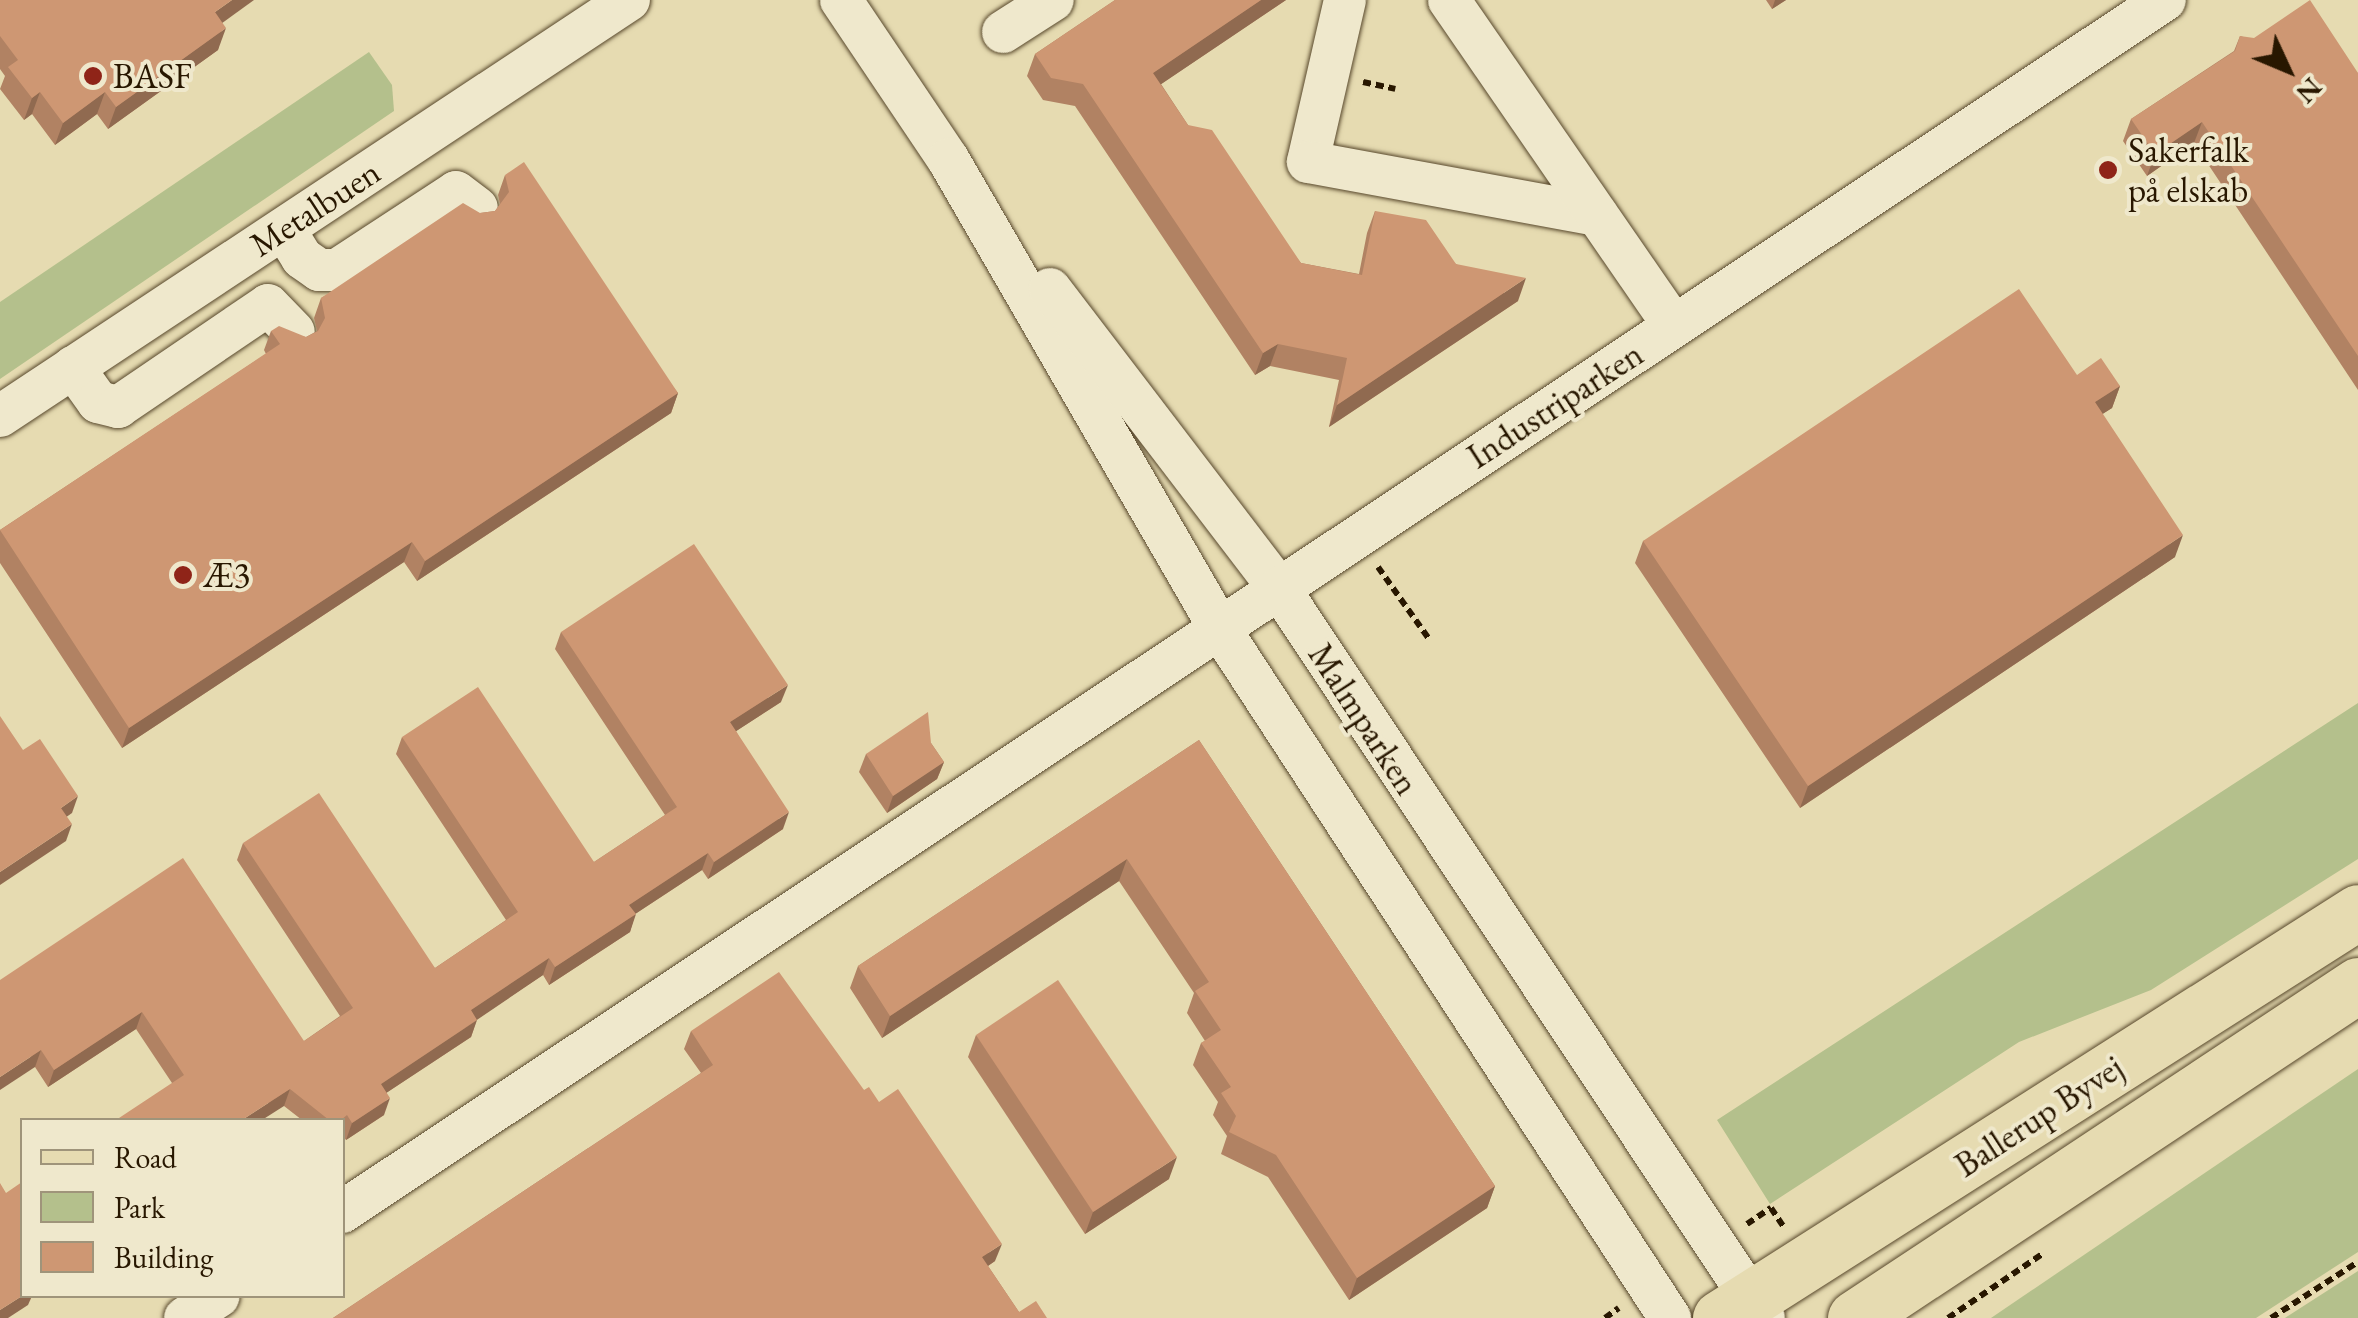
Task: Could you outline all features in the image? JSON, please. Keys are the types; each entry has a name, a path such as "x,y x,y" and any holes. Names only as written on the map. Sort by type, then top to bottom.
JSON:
{"main road":[{"name":"Ballerup Byvej","path":"1746,1312 2358,912"},
{"name":"Ballerup Byvej","path":"1856,1318 2358,985"}],"street":[{"name":"Metalbuen","path":"0,416 629,0"},
{"name":"Malmparken","path":"842,0 948,159 1220,629 1670,1318"},
{"path":"1003,32 1053,0"},
{"path":"1344,0 1308,162 1598,215"},
{"path":"1450,0 1674,326"},
{"name":"Industriparken","path":"345,1210 2164,0"},
{"name":"Malmparken","path":"948,159 1279,588 1746,1312"},
{"path":"284,229 302,258 319,270 337,270 456,192 478,208"},
{"path":"73,368 98,402 118,407 268,305 294,332"},
{"path":"185,1318 216,1298"}],"path":[{"path":"1357,537 1429,639"},
{"path":"2271,1318 2358,1262"}],"green space":[{"path":"369,52 392,85 394,111 0,379 0,302"},
{"path":"2358,703 2358,859 2151,990 2019,1042 1770,1204 1717,1120"},
{"path":"2358,1069 2358,1252 2256,1318 1991,1318"},
{"path":"2358,1271 2358,1318 2285,1318"}],"building":[{"name":"BASF","path":"0,0 232,0 215,12 226,28 116,107 105,92 63,123 40,92 32,98 8,67 18,60 0,36"},
{"path":"1115,0 1261,0 1153,73 1188,125 1212,130 1301,263 1362,275 1375,211 1426,220 1456,264 1526,278 1337,405 1347,358 1278,344 1263,353 1083,84 1051,78 1035,54"},
{"path":"2310,0 2358,73 2358,356 2202,122 2155,154 2131,119 2235,51 2240,36 2254,38"},
{"path":"524,162 678,393 425,561 412,542 129,728 0,530 280,344 271,331 279,326 306,337 318,331 325,318 321,298 463,203 480,213 495,211 509,192 505,175"},
{"path":"2019,289 2077,375 2101,358 2120,386 2095,402 2183,535 1808,786 1643,541"},
{"path":"694,544 788,685 730,722 789,812 714,862 708,853 629,905 636,914 555,967 549,958 471,1010 477,1020 381,1084 390,1098 352,1123 347,1115 326,1118 290,1089 245,1118 119,1118 184,1075 142,1012 54,1070 41,1050 0,1077 0,980 183,858 304,1041 353,1008 243,843 319,793 435,968 518,912 402,737 478,687 594,862 677,807 561,632"},
{"path":"928,712 931,743 944,762 893,796 866,754"},
{"path":"0,716 23,750 40,739 78,796 61,808 72,824 0,872"},
{"path":"1199,740 1495,1186 1357,1278 1276,1155 1229,1132 1236,1116 1221,1093 1231,1087 1201,1043 1221,1030 1195,991 1209,982 1127,859 890,1016 858,966"},
{"path":"779,972 864,1090 869,1087 879,1102 898,1089 1002,1244 982,1257 1019,1312 1036,1301 1047,1318 333,1318 713,1065 691,1031"},
{"path":"1058,980 1177,1157 1093,1212 976,1035"},
{"path":"0,1183 6,1193 20,1183 20,1297 0,1310"}],"place":[{"name":"BASF","path":"93,76"},
{"name":"Sakerfalk på elskab","path":"2108,170"},
{"name":"Æ3","path":"183,575"}]}
